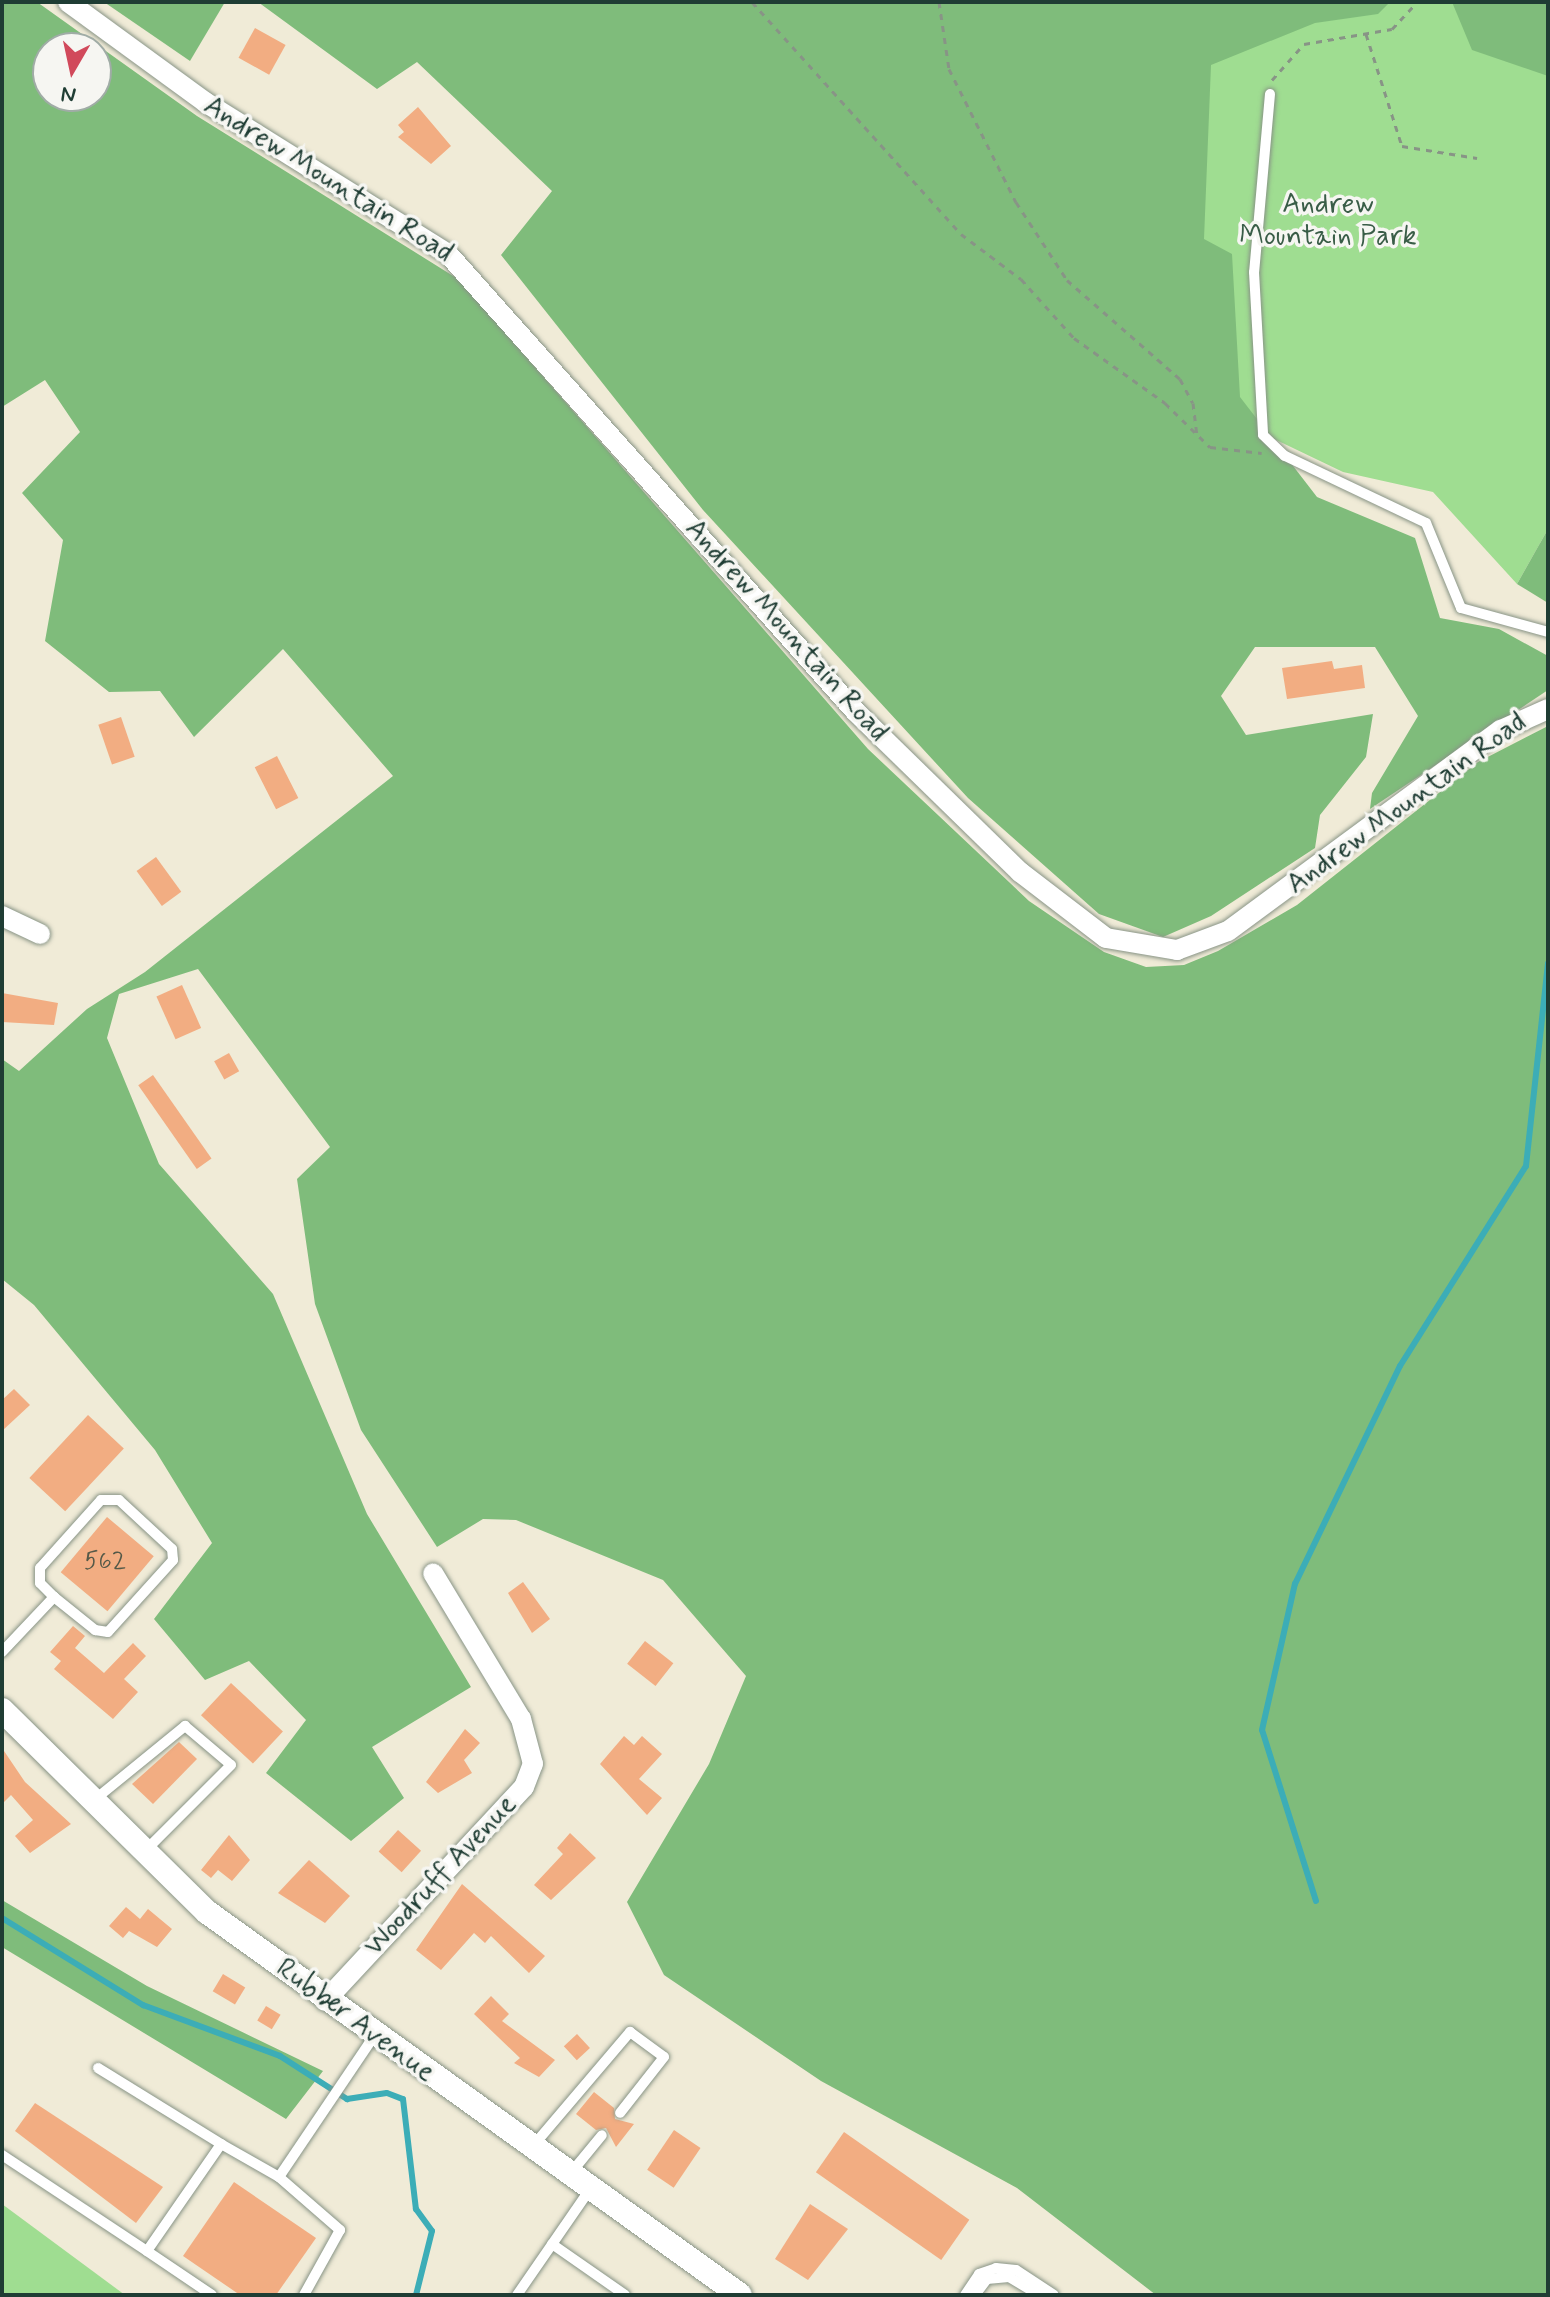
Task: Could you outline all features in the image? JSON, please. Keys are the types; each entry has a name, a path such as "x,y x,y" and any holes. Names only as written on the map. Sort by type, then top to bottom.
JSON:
{"street":[{"name":"Andrew Mountain Road","path":"68,2 205,102 448,254 863,720 1020,872 1106,938 1160,951 1228,931 1501,730 1548,709"},
{"path":"2,916 40,934"},
{"name":"Woodruff Avenue","path":"325,2001 524,1787 533,1764 521,1719 433,1573"},
{"name":"Rubber Avenue","path":"2,1710 93,1801 141,1855 325,2001 740,2295"}],"lane":[{"path":"1270,94 1254,272 1258,420 1272,447 1426,523 1461,608 1548,632"},
{"path":"101,1500 119,1500 172,1549 173,1560 108,1632 95,1630 54,1597 40,1583 40,1568 101,1500"},
{"path":"2,1652 54,1597"},
{"path":"93,1801 185,1726 231,1765 141,1855"},
{"path":"532,2147 630,2032 664,2057 620,2113"},
{"path":"279,2177 374,2036"},
{"path":"98,2068 279,2177 340,2230 304,2295"},
{"path":"570,2174 602,2135"},
{"path":"147,2251 221,2144"},
{"path":"2,2155 212,2295"},
{"path":"517,2295 590,2189"},
{"path":"552,2244 625,2295"},
{"path":"965,2295 979,2274 996,2268 1016,2270 1054,2295"},
{"path":"975,2295 987,2279 1009,2277 1039,2295"}],"path":[{"path":"752,2 961,234 1021,279 1074,338 1197,435 1228,454 1256,456 1272,447"},
{"path":"939,2 949,69 1016,202 1067,280 1180,379 1193,403 1197,435"},
{"path":"1270,94 1292,51 1392,29 1417,2"},
{"path":"1366,34 1402,146 1477,158"}],"green space":[{"path":"2,2 37,2 79,32 32,32 32,112 112,112 112,55 197,116 458,279 868,749 1029,901 1104,952 1146,967 1184,965 1218,951 1297,905 1478,762 1548,726 1548,2295 1156,2295 1017,2188 821,2081 664,1975 627,1902 709,1764 746,1676 663,1580 516,1520 483,1519 437,1547 361,1430 315,1304 297,1179 330,1147 198,969 119,994 107,1038 159,1164 273,1294 367,1514 471,1687 372,1747 404,1798 351,1841 266,1773 306,1720 249,1661 205,1680 154,1619 212,1543 155,1450 34,1305 2,1279 2,1059 19,1071 87,1009 145,972 393,776 283,649 194,737 160,691 109,692 45,641 63,540 22,493 80,432 45,380 2,407"},
{"path":"104,2 225,2 190,61"},
{"path":"258,2 1390,2 1378,14 1315,23 1211,65 1204,239 1232,254 1240,397 1317,497 1415,538 1440,618 1499,629 1548,656 1548,690 1370,809 1372,793 1418,716 1375,647 1255,647 1221,696 1246,735 1373,714 1366,757 1320,815 1315,848 1211,916 1163,937 1099,914 968,798 703,510 501,255 552,191 417,62 377,89"},
{"name":"Andrew Mountain Park","path":"779,2 1548,2 1548,529 1517,584 1433,492 1343,472 1141,375"},
{"path":"1452,2 1548,2 1548,76 1472,50"},
{"path":"1548,529 1548,603 1517,584"},
{"path":"2,1900 147,1986 323,2071 286,2119 2,1947"},
{"path":"2,2204 125,2295 2,2295"}],"building":[{"path":"255,28 286,45 269,75 239,58"},
{"path":"418,107 451,146 431,164 398,137 404,132 398,125"},
{"path":"1332,661 1334,669 1362,665 1365,688 1287,699 1282,668"},
{"path":"121,717 135,757 112,765 98,725"},
{"path":"277,756 298,798 276,809 255,767"},
{"path":"156,857 181,892 162,906 137,871"},
{"path":"182,985 201,1028 176,1039 156,996"},
{"path":"2,993 58,1003 54,1025 2,1022"},
{"path":"229,1053 239,1071 224,1080 214,1061"},
{"path":"153,1075 212,1159 197,1169 138,1085"},
{"path":"14,1389 30,1405 2,1431 2,1400"},
{"path":"88,1415 124,1448 65,1511 29,1478"},
{"path":"107,1517 154,1556 107,1611 61,1572"},
{"path":"523,1582 550,1619 532,1633 508,1593"},
{"path":"73,1626 85,1636 75,1648 104,1673 133,1643 146,1656 124,1679 138,1692 113,1719 54,1669 61,1661 50,1652"},
{"path":"645,1641 673,1663 656,1686 627,1664"},
{"path":"231,1683 283,1731 253,1764 201,1715"},
{"path":"465,1729 480,1743 464,1760 472,1773 438,1793 426,1782"},
{"path":"624,1736 634,1745 642,1736 662,1754 639,1779 662,1798 647,1815 600,1764"},
{"path":"179,1742 197,1759 153,1804 132,1784"},
{"path":"2,1748 25,1782 71,1824 30,1853 15,1836 33,1820 11,1795 2,1804"},
{"path":"398,1830 421,1851 402,1872 379,1852"},
{"path":"570,1833 596,1858 551,1900 534,1885 563,1854 557,1848"},
{"path":"229,1835 250,1860 232,1881 218,1870 211,1878 201,1870"},
{"path":"309,1860 350,1896 325,1923 278,1893"},
{"path":"462,1884 545,1956 529,1973 491,1936 485,1943 474,1933 441,1970 416,1950"},
{"path":"126,1907 140,1919 148,1909 172,1929 157,1947 129,1931 123,1938 109,1926"},
{"path":"223,1974 245,1987 235,2005 213,1991"},
{"path":"491,1996 509,2014 502,2021 555,2060 539,2077 514,2063 520,2058 474,2014"},
{"path":"266,2006 281,2015 272,2029 257,2021"},
{"path":"577,2034 590,2048 577,2060 564,2046"},
{"path":"594,2092 614,2108 615,2119 634,2124 616,2147 606,2128 596,2130 576,2114"},
{"path":"35,2103 163,2187 136,2223 15,2131"},
{"path":"674,2130 701,2148 674,2188 647,2170"},
{"path":"844,2132 969,2220 941,2260 816,2172"},
{"path":"234,2182 316,2238 276,2295 240,2295 183,2256"},
{"path":"810,2204 848,2229 808,2280 775,2259"}],"waterway":[{"path":"1316,1901 1262,1730 1295,1584 1400,1366 1526,1166 1548,963"},
{"path":"2,1918 143,2005 280,2056 347,2099 387,2093 403,2099 416,2209 432,2231 416,2295"}]}
